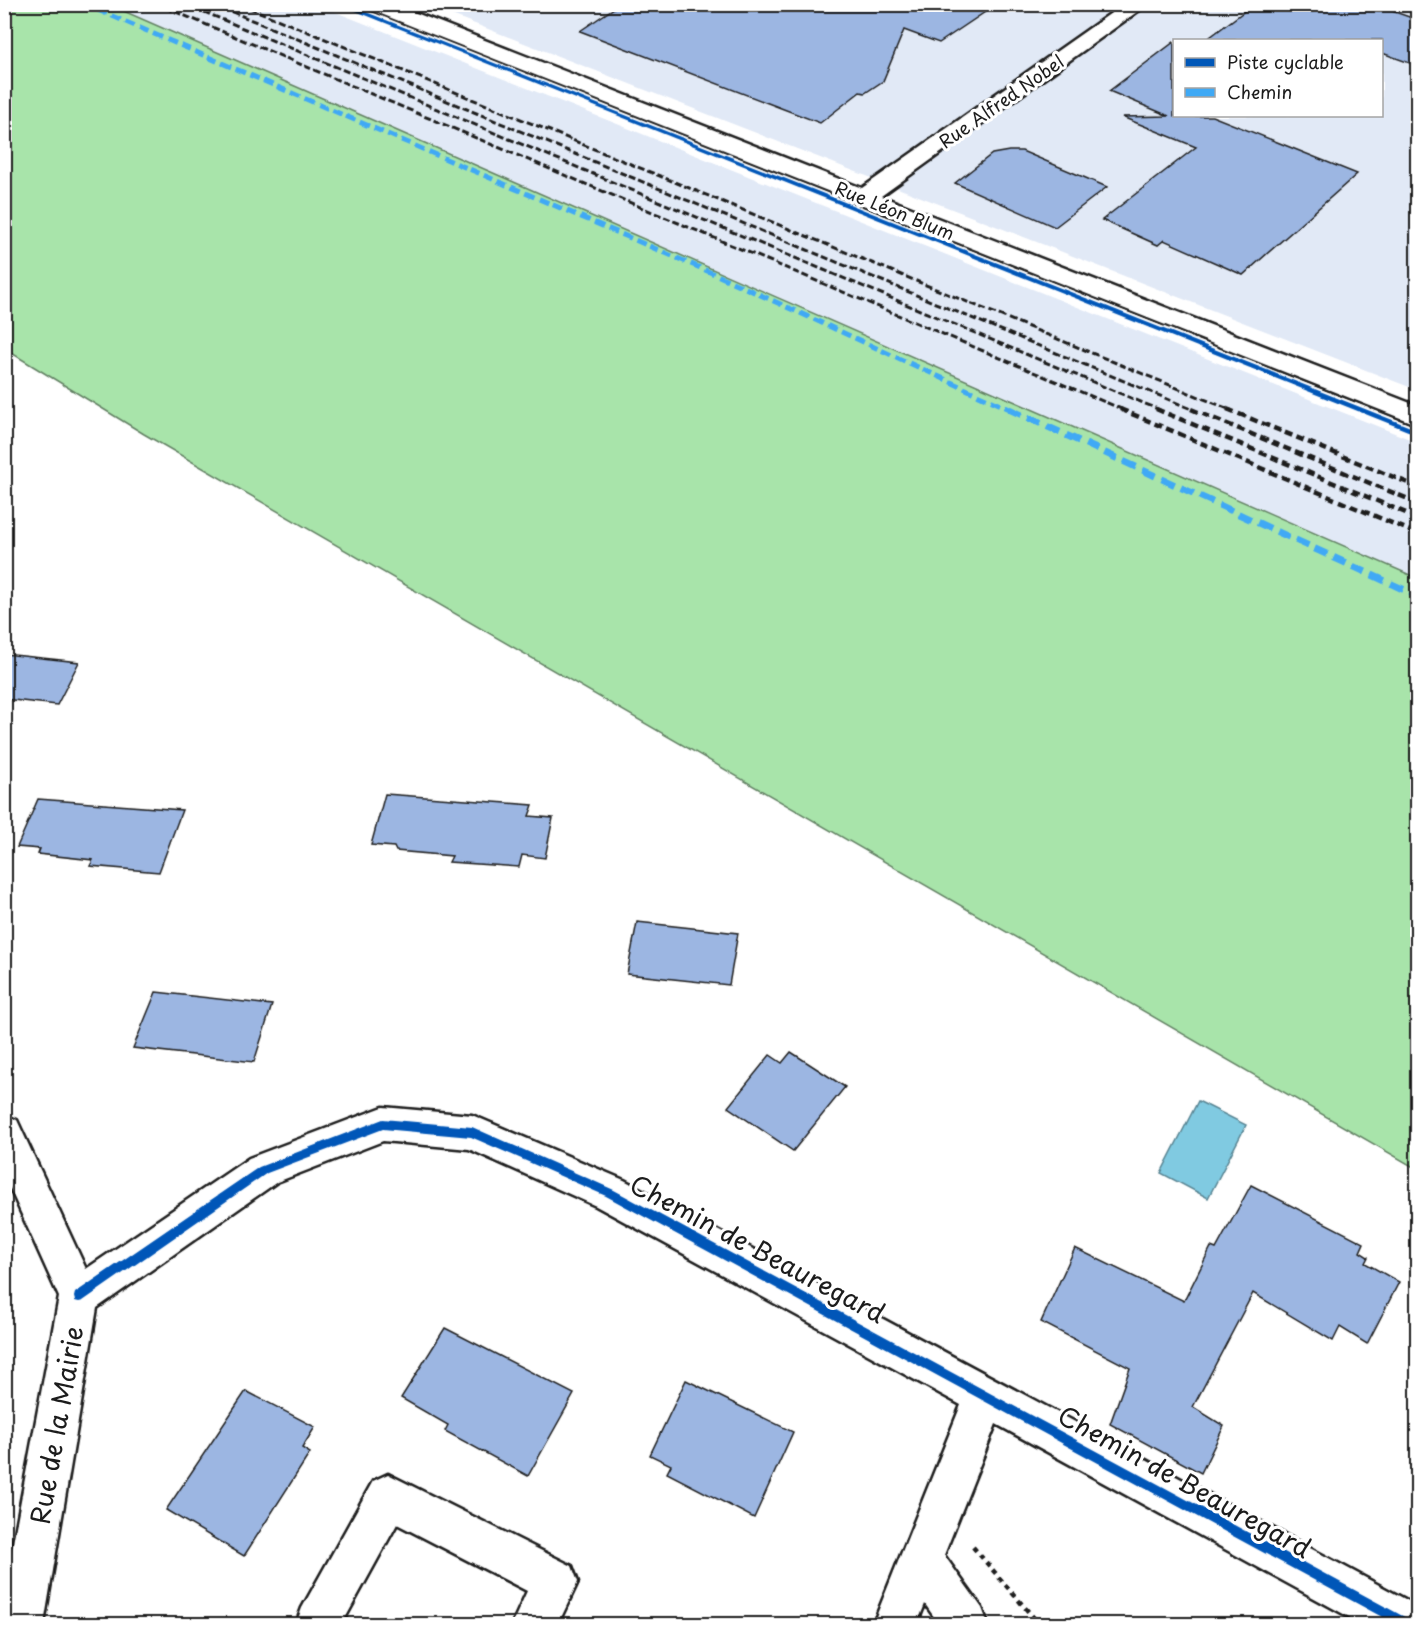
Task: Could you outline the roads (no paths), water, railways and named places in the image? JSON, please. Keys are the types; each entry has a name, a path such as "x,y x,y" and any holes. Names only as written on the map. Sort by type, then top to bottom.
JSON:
{"street":[{"name":"Rue Léon Blum","path":"373,4 1418,416"},
{"name":"Rue Alfred Nobel","path":"863,198 1138,4"},
{"name":"Chemin de Beauregard","path":"79,1297 263,1170 383,1124 472,1132 610,1192 1406,1624"},
{"name":"Rue de la Mairie","path":"4,1132 79,1297 21,1624"},
{"path":"895,1624 986,1396"},
{"path":"318,1624 388,1496 556,1582 534,1624"},
{"path":"921,1560 966,1624"}],"water":[{"path":"1198,1101 1246,1125 1208,1198 1161,1173"}],"railway":[{"path":"157,4 1124,410"},
{"path":"185,4 1160,410"},
{"path":"213,4 1194,410"},
{"path":"240,4 1231,410"},
{"path":"1120,409 1418,534"},
{"path":"1156,409 1418,518"},
{"path":"1191,409 1418,503"},
{"path":"1227,409 1418,487"}]}
